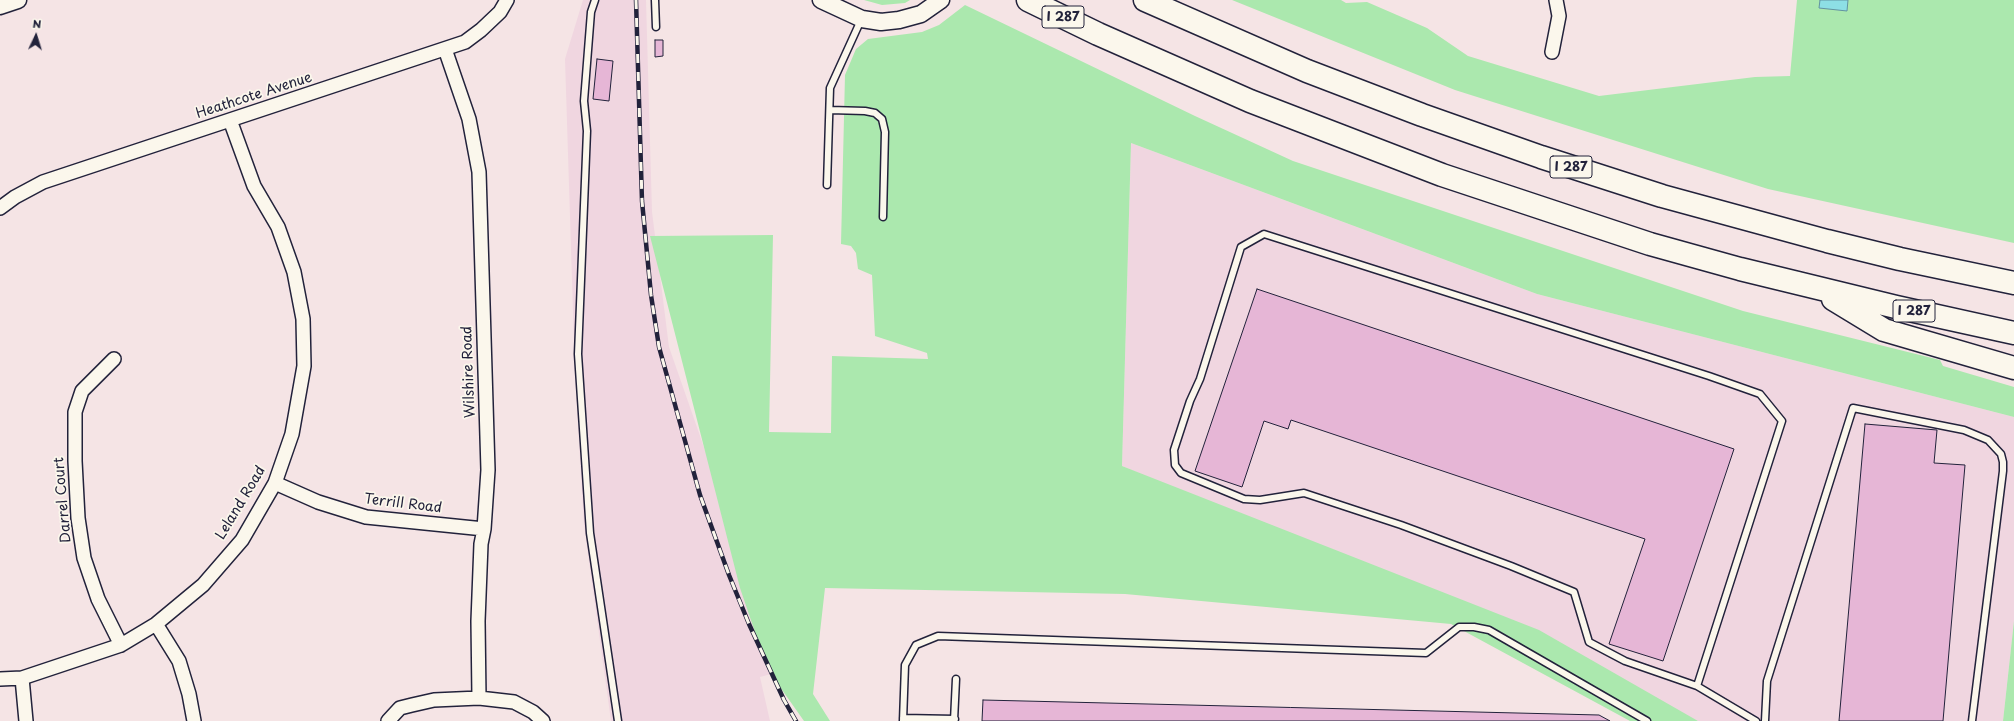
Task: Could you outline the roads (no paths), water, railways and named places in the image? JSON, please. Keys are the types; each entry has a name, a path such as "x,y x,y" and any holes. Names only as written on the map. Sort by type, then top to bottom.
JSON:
{"highway":[{"name":"I 287","path":"1028,0 1098,34 1250,101 1427,169 1650,244 1813,288 2014,333"},
{"name":"I 287","path":"1145,0 1307,71 1422,115 1541,157 1662,196 1827,241 1907,261 2014,283"},
{"path":"1813,288 1884,330 2014,368"}],"street":[{"path":"0,6 18,0"},
{"name":"Heathcote Avenue","path":"0,208 15,196 44,182 464,42 481,30 500,12 507,0"},
{"path":"821,0 862,19 881,22 899,20 921,14 941,0"},
{"path":"1552,52 1559,16 1556,0"},
{"name":"Wilshire Road","path":"445,49 469,119 479,172 488,470 484,529 481,544 478,621 479,698"},
{"name":"Leland Road","path":"0,679 22,678 120,645 156,624 203,585 242,540 275,484 292,434 304,366 303,319 292,264 278,227 254,186 230,120"},
{"name":"Darrel Court","path":"114,359 82,391 75,412 75,461 78,518 84,558 98,599 120,645"},
{"name":"Terrill Road","path":"275,484 318,502 366,517 484,529"},
{"path":"156,624 179,661 189,694 194,721"},
{"path":"22,678 26,721"},
{"path":"388,721 400,708 434,700 479,698 514,702 533,712 543,721"}],"lane":[{"path":"595,0 591,12 584,100 587,131 578,354 590,533 618,721"},
{"path":"656,0 656,27"},
{"path":"827,184 830,88 862,19"},
{"path":"830,110 865,111 875,113 882,119 886,132 883,217"},
{"path":"1697,686 1782,421 1760,394 1264,234 1241,247 1200,379 1190,401 1174,450 1175,465 1181,473 1244,499 1260,500 1304,493 1511,566 1574,592 1589,642 1625,661 1697,686 1756,721"},
{"path":"1765,721 1767,681 1853,408 1964,430 1988,440 2001,454 2003,462 1972,721"},
{"path":"956,679 954,720 903,720 906,665 916,645 938,636 1426,653 1459,627 1474,627 1489,630 1647,721"}],"water":[{"path":"1820,0 1848,0 1847,11 1819,8"}],"railway":[{"path":"636,0 642,201 651,295 659,347 700,495 729,575 749,624 784,700 796,721"}]}
